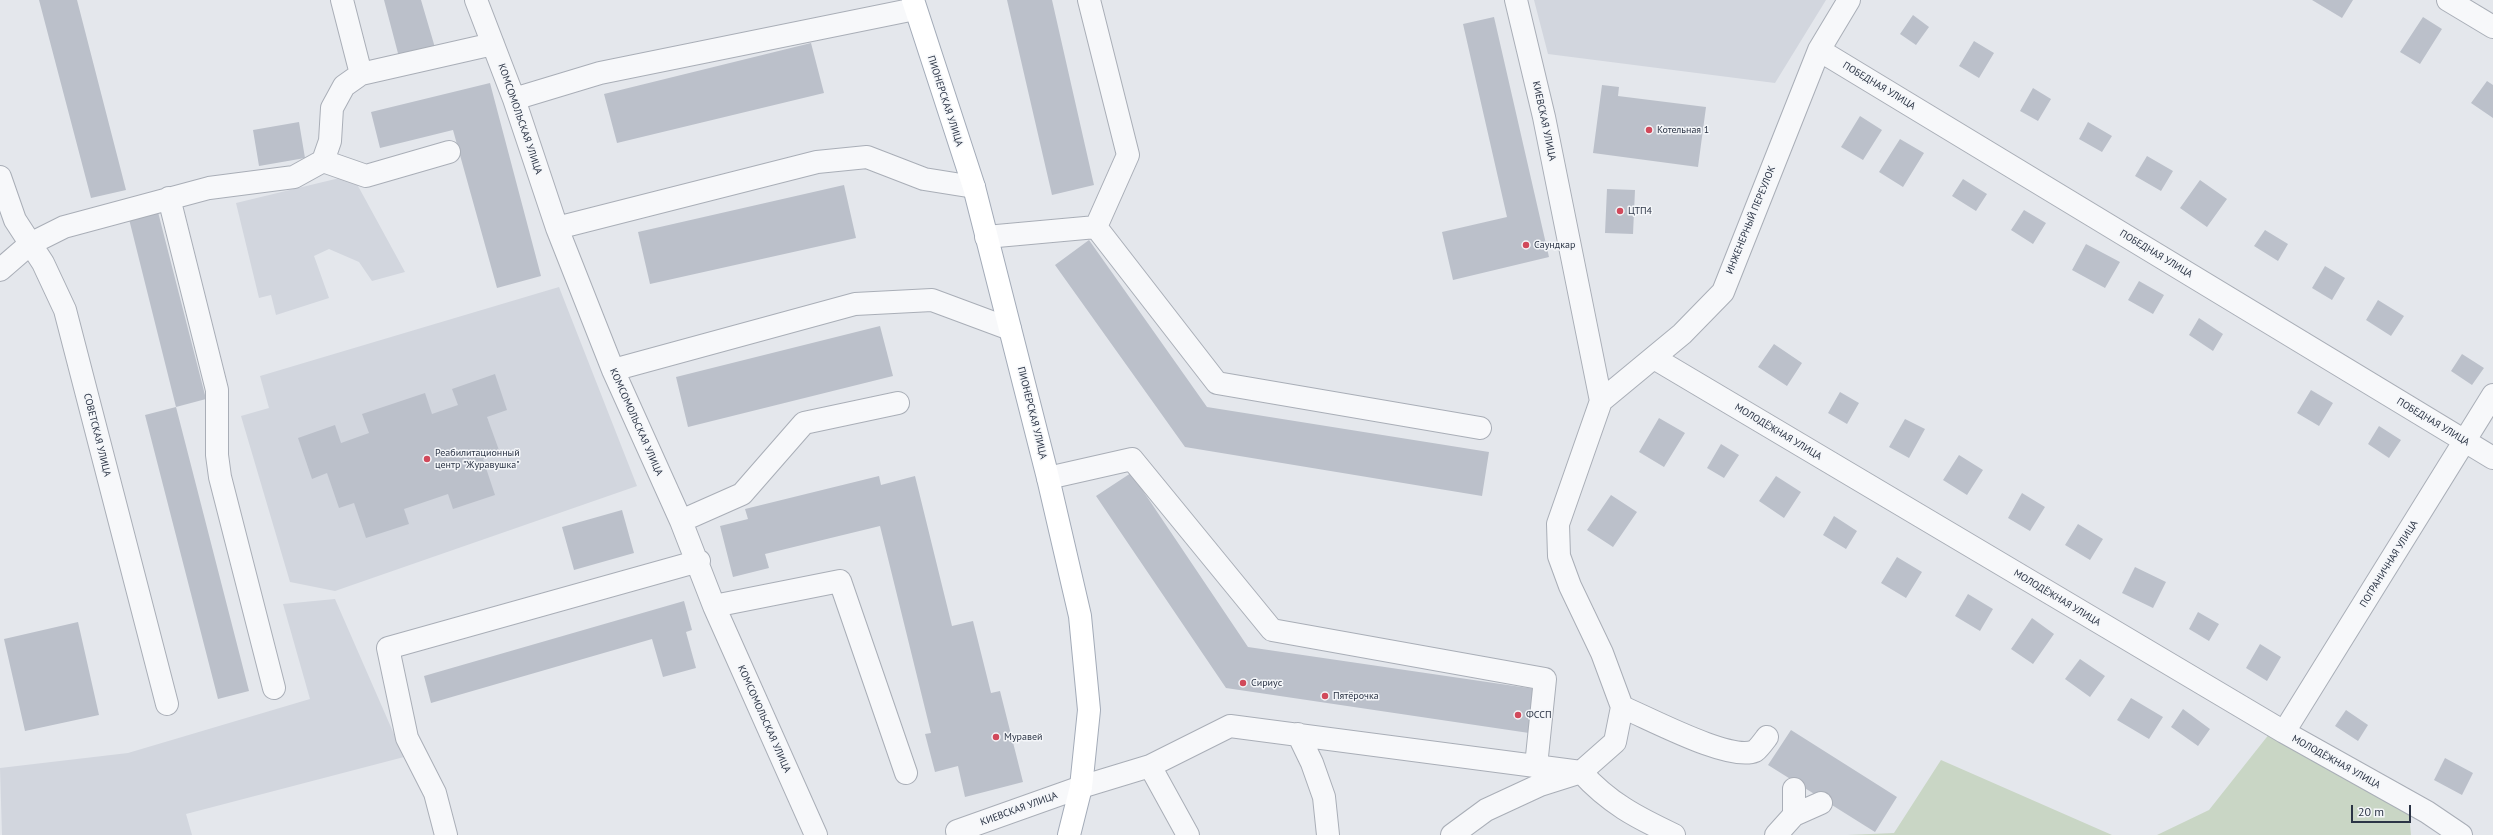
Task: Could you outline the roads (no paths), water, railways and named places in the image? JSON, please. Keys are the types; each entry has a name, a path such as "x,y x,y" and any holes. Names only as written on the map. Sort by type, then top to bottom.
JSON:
{"main road":[{"name":"ПИОНЕРСКАЯ УЛИЦА","path":"914,4 974,187 1048,478 1080,616 1089,710 1081,787 1069,835"}],"street":[{"path":"342,0 361,74"},
{"name":"КОМСОМОЛЬСКАЯ УЛИЦА","path":"476,0 514,99 557,228 613,370 699,561 714,606 816,835"},
{"path":"1089,0 1128,155 1096,226"},
{"name":"КИЕВСКАЯ УЛИЦА","path":"1516,0 1544,118 1601,401"},
{"name":"ИНЖЕНЕРНЫЙ ПЕРЕУЛОК","path":"1601,401 1682,334 1723,292 1819,50 1849,0"},
{"path":"2448,0 2493,27"},
{"path":"514,99 600,73 914,4"},
{"path":"0,270 30,244 64,227 209,188 294,177 322,161 330,141 332,108 344,86 361,74 494,44"},
{"name":"ПОБЕДНАЯ УЛИЦА","path":"1819,50 2493,458"},
{"path":"322,161 366,176 449,152"},
{"path":"557,228 818,162 867,157 924,179 974,187"},
{"name":"СОВЕТСКАЯ УЛИЦА","path":"0,178 15,220 53,282 65,310 167,704"},
{"path":"169,198 218,390 217,455 220,477 274,688"},
{"path":"986,237 1096,226"},
{"path":"1096,226 1217,383 1480,428"},
{"path":"613,370 855,304 932,300 1010,329"},
{"name":"МОЛОДЁЖНАЯ УЛИЦА","path":"1654,358 2284,732 2427,812 2461,835"},
{"name":"ПОГРАНИЧНАЯ УЛИЦА","path":"2284,732 2493,395"},
{"path":"1452,835 1486,810 1540,785 1580,772 1615,742 1622,707 1602,653 1570,586 1559,556 1558,524 1601,401"},
{"path":"681,521 742,494 804,424 898,403"},
{"path":"1048,478 1132,459 1272,630 1545,679 1536,766"},
{"path":"446,835 435,793 407,738 388,648 699,561"},
{"path":"714,606 840,581 906,773"},
{"path":"1622,707 1685,736 1735,753 1755,750 1767,737"},
{"name":"КИЕВСКАЯ УЛИЦА","path":"957,831 1081,787 1150,766 1230,726 1580,772"},
{"path":"1298,734 1312,763 1324,797 1328,835"},
{"path":"1150,766 1188,835"},
{"path":"1580,772 1599,792 1636,817 1674,835"},
{"path":"1794,789 1794,815"},
{"path":"1776,835 1794,815 1821,803"}],"place":[{"name":"Котельная 1","path":"1649,130"},
{"name":"ЦТП4","path":"1620,211"},
{"name":"Саундкар","path":"1526,245"},
{"name":"Реабилитационный центр \"Журавушка\"","path":"427,459"},
{"name":"Сириус","path":"1243,683"},
{"name":"Пятёрочка","path":"1325,696"},
{"name":"ФССП","path":"1518,715"},
{"name":"Муравей","path":"996,737"}]}
